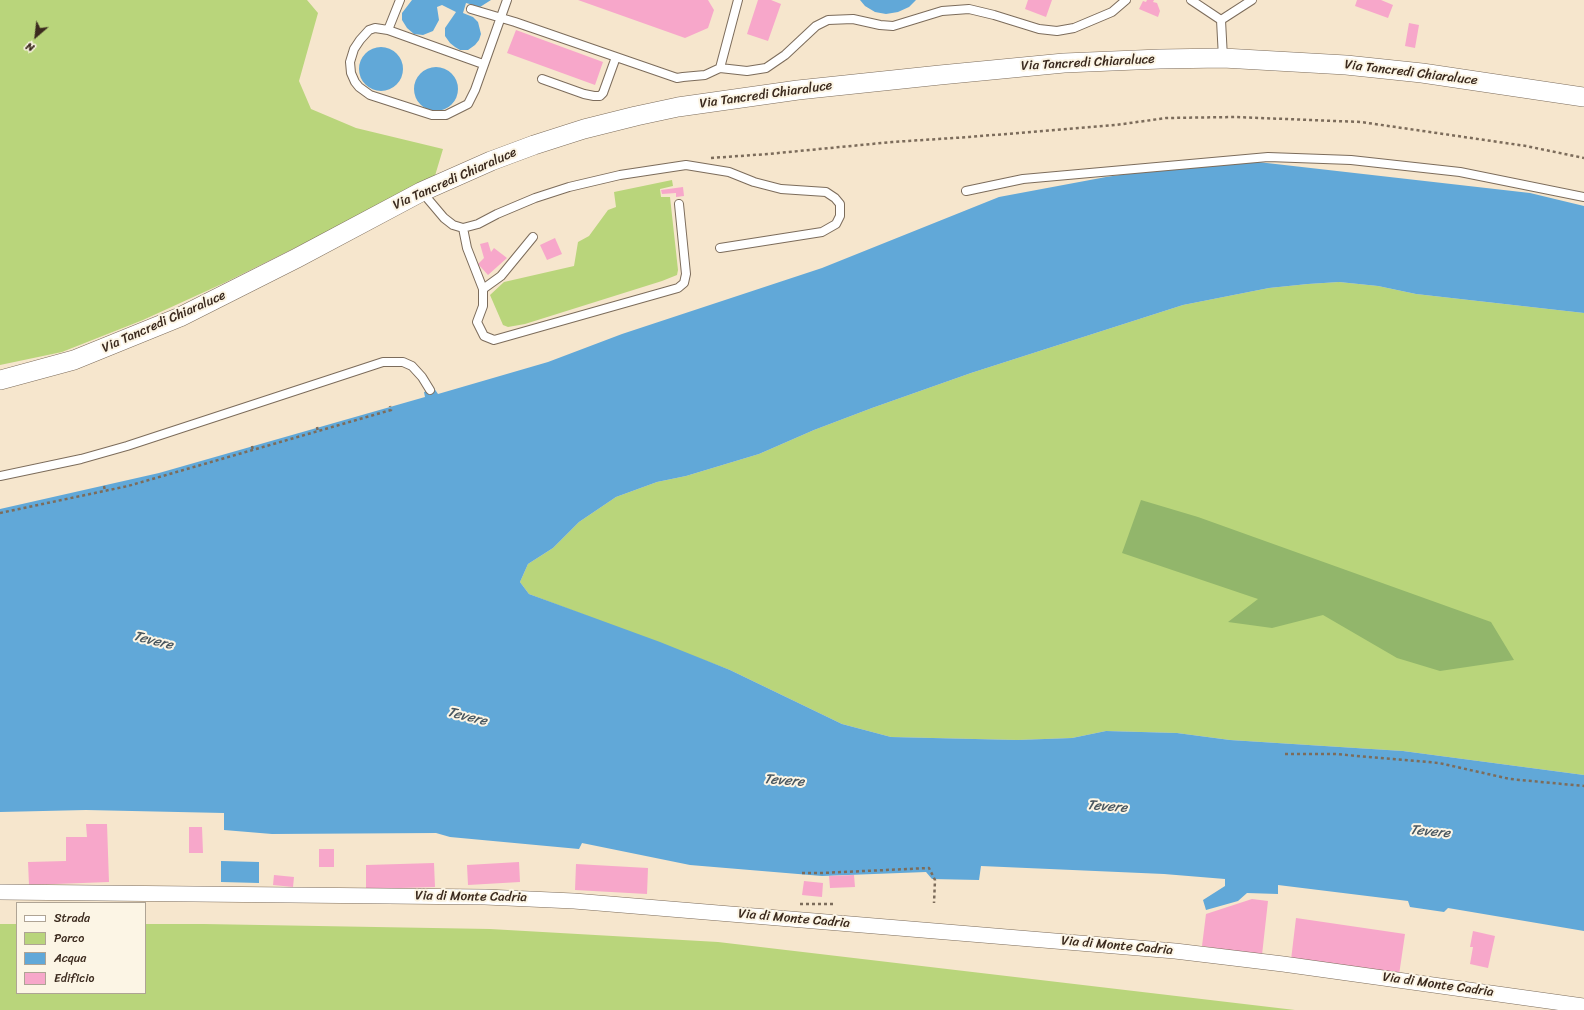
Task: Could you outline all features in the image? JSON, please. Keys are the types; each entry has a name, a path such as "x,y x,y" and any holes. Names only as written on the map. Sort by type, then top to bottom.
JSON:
{"street":[{"name":"Via Tancredi Chiaraluce","path":"0,380 74,360 180,317 278,268 421,192 491,160 549,140 636,116 692,105 798,90 1064,63 1222,58 1377,68 1584,97"},
{"name":"Via di Monte Cadria","path":"0,892 485,897 574,901 1175,951 1284,964 1584,1006"}],"lane":[{"path":"388,30 400,0"},
{"path":"483,64 388,30 375,28 369,30 354,49 350,62 351,73 355,82 370,95 432,115 446,116 468,104 475,90 507,0"},
{"path":"720,68 738,0"},
{"path":"471,9 677,78 705,75 720,68 747,71 766,68 785,55 816,26 828,20 852,19 880,25 893,26 942,12 969,9 1039,29 1057,31 1074,28 1112,12 1126,0"},
{"path":"1191,0 1221,20"},
{"path":"1221,20 1252,0"},
{"path":"1221,20 1222,58"},
{"path":"542,79 584,94 600,96 603,93 616,57"},
{"path":"966,191 1029,178 1268,157 1351,160 1460,172 1584,197"},
{"path":"421,192 444,218 453,225 463,228 478,224 497,214 535,198 569,187 620,175 686,165 729,172 754,182 781,189 826,192 836,198 840,204 840,216 836,224 822,232 720,248"},
{"path":"463,228 467,248 483,289 483,306 477,322 484,336 494,340 678,288 684,283 686,274 679,204"},
{"path":"483,289 501,276 533,237"},
{"path":"0,476 81,459 127,446 383,362 403,362 412,366 422,377 430,390"}],"path":[{"path":"686,165 708,158 1116,125 1166,118 1235,117 1361,122 1526,146 1584,158"},
{"path":"0,513 105,491 318,432 391,410 390,406"},
{"path":"317,427 318,432"},
{"path":"252,446 253,450"},
{"path":"104,486 105,491"},
{"path":"1285,754 1335,754 1440,763 1510,779 1584,786"},
{"path":"802,873 928,868 935,880 934,903"},
{"path":"800,904 835,904"}],"green space":[{"path":"0,0 307,0 318,13 299,81 311,109 356,128 443,149 434,179 224,283 143,320 62,352 0,365"},
{"path":"672,180 673,186 660,189 661,197 670,197 678,270 677,275 525,324 508,327 503,325 490,295 504,282 574,266 578,242 589,236 608,210 616,207 614,192"},
{"path":"1339,282 1378,286 1416,294 1584,313 1584,775 1403,751 1230,740 1177,733 1106,731 1072,738 1017,740 891,737 842,724 730,670 529,594 520,582 528,564 553,548 579,522 616,497 657,482 686,476 759,454 814,430 971,373 1183,305 1269,288"},
{"path":"1141,500 1198,517 1491,622 1514,660 1440,671 1397,658 1323,615 1272,628 1228,622 1258,599 1122,553"},
{"path":"0,924 16,924 16,994 146,994 146,924 204,924 490,929 718,942 1295,1010 0,1010"}],"water":[{"path":"412,0 491,0 480,7 466,3 463,13 473,17 478,22 481,34 475,45 468,50 460,50 450,43 445,36 445,28 456,12 442,5 437,7 439,20 433,31 423,35 414,34 407,28 402,20 402,13"},
{"path":"860,0 916,0 909,7 898,12 886,14 875,12 865,6"},
{"path":"381,47 393,51 399,57 403,69 399,81 393,87 381,91 369,87 363,81 359,69 363,57 369,51"},
{"path":"436,67 448,71 454,77 458,89 454,101 448,107 436,111 424,107 418,101 414,89 418,77 424,71"},
{"name":"Tevere","path":"1258,162 1530,193 1584,206 1584,313 1416,294 1378,286 1339,282 1269,288 1183,305 971,373 814,430 759,454 686,476 657,482 616,497 579,522 553,548 528,564 520,582 529,594 660,642 730,670 842,724 891,737 1017,740 1072,738 1106,731 1177,733 1230,740 1403,751 1584,775 1584,931 1448,908 1444,912 1410,907 1408,901 1278,885 1278,894 1247,893 1238,901 1206,910 1203,900 1225,886 1225,879 1164,874 981,866 979,880 932,879 926,872 822,876 690,865 582,843 579,849 450,837 436,833 272,834 224,830 224,813 86,810 0,812 0,509 159,473 425,397 424,392 434,388 438,394 548,362 622,334 822,268 999,197 1106,177 1189,165"},
{"path":"221,861 259,862 259,883 221,882"}],"building":[{"path":"578,0 708,0 714,10 708,28 685,38"},
{"path":"758,0 771,0 781,4 768,41 747,34"},
{"path":"1028,0 1052,0 1046,17 1025,9"},
{"path":"1147,0 1154,0 1153,2 1157,3 1160,11 1158,17 1139,9 1143,1 1146,2"},
{"path":"1357,0 1381,0 1393,5 1388,18 1355,6"},
{"path":"1409,23 1419,25 1415,48 1405,46"},
{"path":"516,30 603,62 595,85 507,53"},
{"path":"683,187 684,196 676,197 676,193 662,194 661,190"},
{"path":"555,238 562,254 547,260 540,245"},
{"path":"488,242 491,252 494,248 507,258 488,275 478,264 484,258 480,244"},
{"path":"86,824 107,824 109,882 29,885 28,862 66,861 66,837 87,837"},
{"path":"189,827 202,827 203,853 189,853"},
{"path":"319,849 334,849 334,867 319,867"},
{"path":"519,862 520,882 468,885 467,865"},
{"path":"434,863 435,887 366,889 366,865"},
{"path":"576,864 648,868 647,894 575,890"},
{"path":"274,875 294,877 293,887 273,885"},
{"path":"854,875 855,887 830,888 829,876"},
{"path":"804,881 823,883 822,897 802,895"},
{"path":"1252,899 1268,901 1262,955 1202,946 1206,914"},
{"path":"1296,918 1405,934 1399,975 1291,960"},
{"path":"1473,931 1495,936 1488,968 1470,964 1473,947 1470,947"}]}
